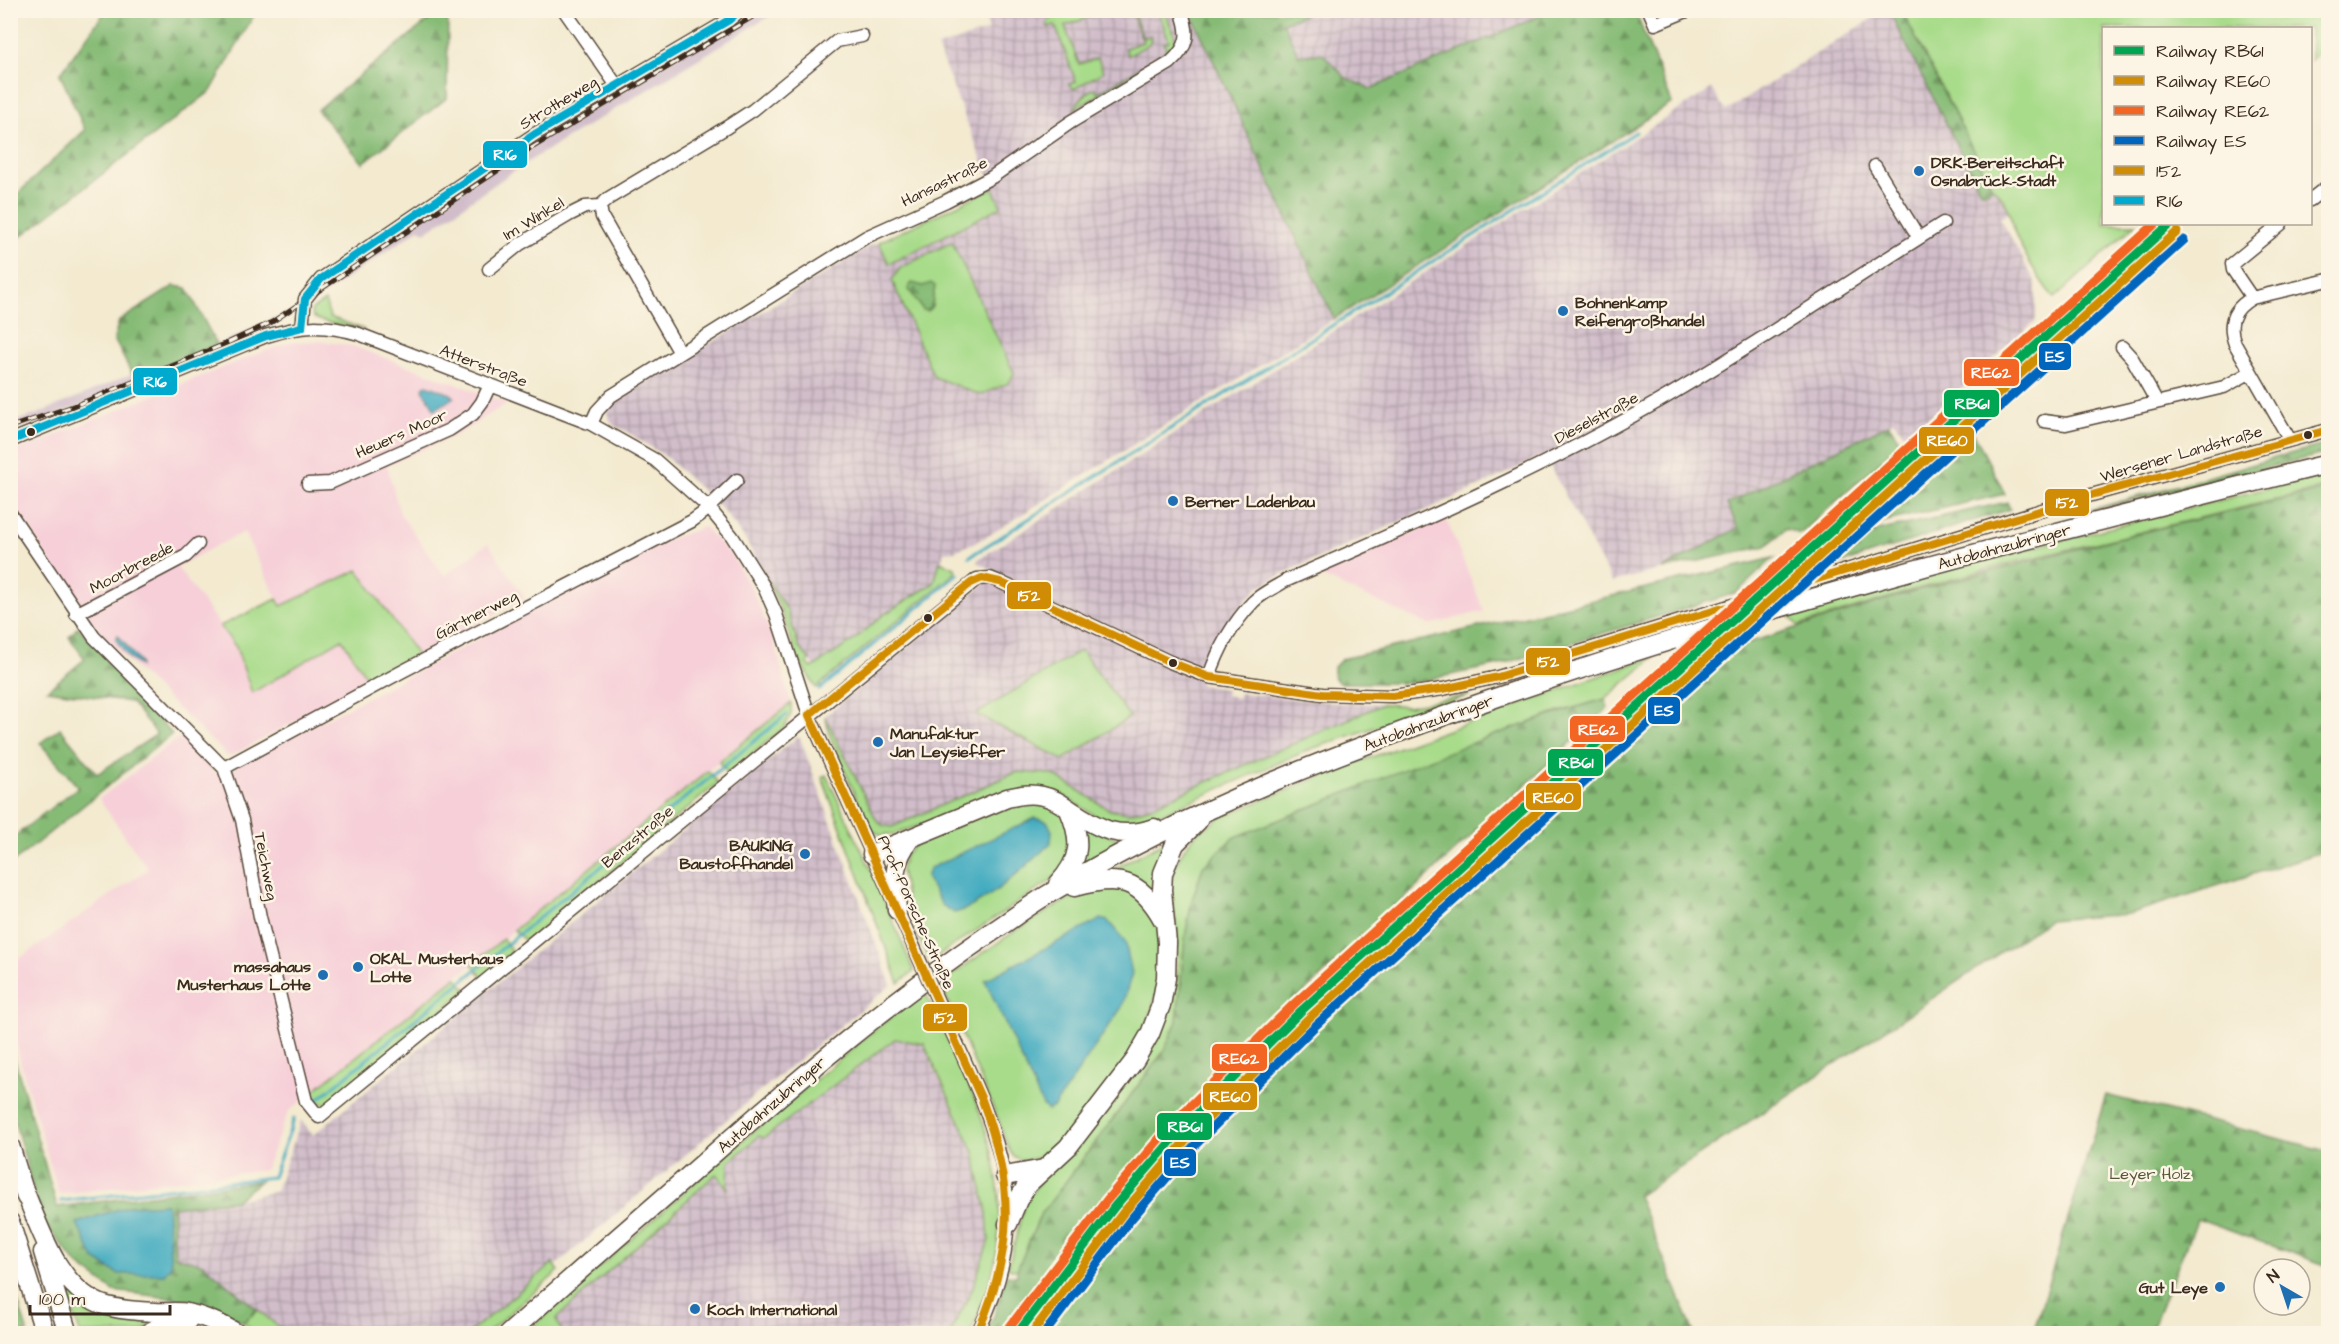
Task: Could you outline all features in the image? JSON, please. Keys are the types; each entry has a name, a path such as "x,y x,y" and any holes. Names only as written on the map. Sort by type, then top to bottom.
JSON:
{"highway":[{"name":"Autobahnzubringer","path":"1210,809 1336,756 1431,720 1651,646 2014,543 2328,464"},
{"path":"872,854 1007,798 1027,794 1046,796 1093,824 1125,835 1140,833 1210,809"},
{"path":"1049,893 1148,839 1210,809"},
{"path":"1008,1224 1027,1185 1068,1147 1135,1060 1150,1034 1161,1005 1166,978 1167,943 1162,890 1163,873 1175,844 1210,809"},
{"path":"1049,893 1067,874 1076,857 1078,840 1076,826 1069,810"},
{"path":"897,910 896,864 900,853 910,839"},
{"path":"1049,893 1096,881 1112,879 1120,881 1143,891 1154,903 1164,922"},
{"name":"Autobahnzubringer","path":"508,1334 842,1044 920,983 1049,893"},
{"path":"10,1146 68,1334"},
{"path":"1005,1176 1046,1168"},
{"path":"22,1185 56,1263 74,1286 91,1299 118,1308 187,1313 223,1325 238,1334"},
{"path":"10,1222 45,1334"},
{"path":"146,1334 165,1324 208,1321"}],"street":[{"path":"564,10 618,86"},
{"name":"Strotheweg","path":"302,327 305,299 321,279 535,134 729,20 741,10"},
{"name":"Hansastraße","path":"591,424 597,411 611,396 866,237 946,201 992,177 1071,123 1170,63 1180,54 1186,41 1187,29 1180,10"},
{"path":"1649,10 1655,24 1689,10"},
{"path":"680,353 602,217 600,206 609,198 744,116 837,41 862,36"},
{"path":"1875,166 1919,238"},
{"path":"2312,198 2328,186"},
{"name":"Im Winkel","path":"489,269 520,243 568,215 585,207 600,206"},
{"name":"Dieselstraße","path":"1209,677 1215,658 1237,622 1263,594 1285,581 1528,472 1612,427 1730,358 1943,223"},
{"path":"2252,298 2233,270 2232,264 2236,258 2280,225"},
{"path":"2290,440 2231,334 2235,313 2242,304 2252,298 2328,280"},
{"name":"Atterstraße","path":"10,441 266,336 302,327 340,329 359,334 591,424 655,460 709,508 732,536 764,587 776,614 809,715"},
{"path":"2122,347 2132,358 2157,402"},
{"path":"2044,421 2066,424 2224,387 2251,372"},
{"name":"Heuers Moor","path":"308,484 330,483 450,430 473,414 490,385"},
{"name":"Wersener Landstraße","path":"977,579 990,578 1170,662 1209,677 1322,694 1393,696 1443,689 1498,677 2088,496 2328,430"},
{"name":"Gärtnerweg","path":"224,768 403,671 692,521 709,508 737,480"},
{"name":"Teichweg","path":"10,513 76,614 104,649 224,768 242,820 260,917 306,1101 319,1117"},
{"name":"Moorbreede","path":"76,614 186,556 198,544"},
{"name":"Benzstraße","path":"319,1117 977,579"},
{"name":"Prof.-Porsche-Straße","path":"809,715 991,1121 1005,1176 1008,1224 997,1285 977,1334"}],"shaded area":[{"path":"1312,10 1551,11 1370,89 1346,78 1322,53 1299,57 1283,23"},
{"path":"756,11 778,11 524,164 426,232 419,229 310,302 320,285 539,138"},
{"path":"983,11 1190,11 1334,319 986,537 955,551 944,552 934,583 883,615 853,641 815,666 799,647 787,610 744,538 724,511 666,457 613,425 608,411 612,403 870,246 993,188 937,47 989,30"},
{"path":"1884,11 1889,11 1981,192 1988,192 1992,187 2003,197 2010,210 2000,218 2036,283 2036,320 1907,438 1894,421 1727,503 1739,527 1663,569 1612,582 1544,455 1284,573 1259,587 1226,622 1205,657 1198,679 1201,685 1226,689 1225,695 1238,698 1240,693 1338,703 1383,704 1148,808 1129,813 1110,810 1090,799 892,827 882,825 876,819 825,716 983,585 995,571 977,562 979,559 1711,89 1726,111"},
{"path":"275,317 280,321 227,346 49,418 11,430 11,422 35,415 132,374 140,375 217,345"},
{"path":"319,341 353,346 508,403 458,434 387,465 400,514 445,576 488,543 525,598 417,655 358,570 281,606 244,532 208,550 177,567 236,647 252,692 343,639 365,675 368,674 372,680 229,757 110,644 75,600 11,499 11,453 256,354 291,342"},
{"path":"1446,519 1484,611 1429,625 1318,575"},
{"path":"704,527 732,556 752,589 774,642 791,703 288,1112 265,1170 59,1194 21,1065 11,1019 10,965 148,869 99,799 182,735 199,751 217,775 221,774 672,538"},
{"path":"796,738 800,738 891,985 759,1092 555,1266 553,1264 469,1333 286,1333 203,1264 175,1256 173,1207 236,1200 276,1191 301,1121 313,1135"},
{"path":"912,1010 932,1064 974,1152 987,1213 989,1240 972,1290 950,1333 540,1334 759,1136"}],"green space":[{"path":"251,10 254,15 211,91 11,244 11,200 85,130 60,74 104,13 103,11"},
{"path":"440,11 448,11 447,98 363,163 317,110"},
{"path":"1073,11 1091,11 1093,16 1065,26 1079,64 1098,58 1103,72 1074,89 1069,84 1076,82 1055,25 1048,27 1047,24 1050,19"},
{"path":"1131,11 1133,11 1143,38 1150,36 1151,39 1149,44 1128,56 1125,48 1143,42"},
{"path":"1158,11 1163,11 1174,32 1174,42 1168,53 1074,110 1080,100 1091,90 1095,88 1098,93 1159,56 1167,48 1163,43 1169,41"},
{"path":"1190,11 1312,11 1283,23 1299,56 1322,53 1346,78 1370,89 1551,11 1635,11 1672,103 1334,319"},
{"path":"1889,11 1902,11 1992,187 1988,192 1981,192"},
{"path":"1902,11 2328,11 2328,43 2312,59 2312,27 2102,27 2102,225 2135,225 2055,298 2022,248 2010,213 1998,192 1992,187"},
{"path":"993,188 1001,207 889,264 879,242"},
{"path":"952,242 1014,373 1009,383 980,395 934,377 892,280 900,268"},
{"path":"912,283 923,286 931,283 935,286 932,306 928,311 923,310 908,288"},
{"path":"174,286 187,288 217,345 140,375 132,374 114,339 119,321"},
{"path":"325,301 330,317 365,330 313,317 311,310"},
{"path":"1967,420 2005,494 1848,530"},
{"path":"1889,424 1901,443 1800,534 1786,529 1766,546 1663,569 1738,528 1727,504"},
{"path":"2328,444 2328,453 2076,514 2296,452"},
{"path":"2328,473 2328,487 2008,564 1913,590 1798,626 1788,614 1911,578"},
{"path":"2328,489 2328,850 2129,914 2049,920 1638,1196 1694,1333 1024,1333 1107,1223 1223,1093 1332,991 1700,658 1914,591 2126,536"},
{"path":"2007,502 2010,509 1796,578 1837,540"},
{"path":"1774,558 1736,593 1499,665 1411,683 1339,683 1334,677 1334,667 1342,659"},
{"path":"940,561 955,568 956,572 816,688 797,657 782,612 761,569 787,610 799,647 810,660 807,663 812,668 853,641 883,615 934,583"},
{"path":"358,570 417,655 372,680 368,674 365,675 342,639 252,693 236,647 220,626 277,599 281,606"},
{"path":"78,627 172,734 11,864 11,839 78,787 40,743 60,728 97,774 157,734 131,702 47,690 85,659 69,637"},
{"path":"1081,650 1130,717 1063,760 976,714"},
{"path":"1655,656 1605,699 1559,712 1491,737 1233,838 1203,867 1192,900 1185,937 1177,1021 1164,1051 1040,1216 1017,1270 1008,1268 1025,1202 1169,1008 1177,976 1178,939 1171,889 1172,873 1184,849 1196,834 1223,816 1344,767"},
{"path":"1470,695 1311,749 1138,824 1111,826 1064,796 940,819 893,834 881,835 873,831 867,823 829,733 825,716 876,819 882,825 892,827 1017,772 1052,774 1110,810 1129,813 1148,808 1383,704 1408,706"},
{"path":"1605,699 1608,708 1253,1040 1194,1100 1138,1162 1004,1333 985,1333 994,1316 1007,1275 1017,1276 1017,1270 1040,1216 1164,1051 1177,1021 1185,937 1192,900 1203,867 1233,838 1464,746"},
{"path":"791,703 791,714 784,728 728,774 719,762"},
{"path":"708,771 718,783 526,942 514,930"},
{"path":"826,775 874,876 914,971 899,983 822,777"},
{"path":"1043,802 1065,815 1073,840 1063,870 1046,884 930,961 911,922 901,870 905,855 918,842 1009,804"},
{"path":"1081,824 1126,842 1075,870"},
{"path":"1175,836 1154,893 1104,874"},
{"path":"1127,888 1152,914 1160,935 1159,975 1154,1003 1146,1027 1115,1076 1067,1135 1043,1156 1021,1160 1013,1156 1009,1150 940,983 1018,929 1081,891"},
{"path":"503,939 511,950 511,954 483,978 472,964"},
{"path":"456,977 467,990 329,1104 318,1103 312,1092"},
{"path":"925,992 966,1077 982,1118 993,1158 999,1199 998,1241 989,1286 970,1333 950,1333 972,1290 989,1240 987,1213 974,1152 924,1044 895,1039 764,1138 759,1136 729,1162 728,1189 716,1174 556,1319 563,1333 524,1334 734,1148 883,1023"},
{"path":"10,1043 57,1207 260,1181 236,1200 173,1207 175,1256 203,1264 258,1310 243,1322 202,1302 114,1291 76,1263 42,1220 11,1109"},
{"name":"Leyer Holz","path":"2106,1095 2328,1151 2328,1266 2312,1260 2312,1257 2303,1257 2197,1219 2150,1333 2033,1333"},
{"path":"553,1263 559,1271 487,1333 469,1333"},
{"path":"11,1281 28,1333 11,1333"},
{"path":"66,1290 99,1313 118,1319 158,1321 139,1333 80,1333"},
{"path":"258,1310 286,1333 256,1333 243,1322"}],"water":[{"path":"427,385 454,397 435,410 423,389"},
{"path":"118,635 140,666 130,659 116,640"},
{"path":"1035,818 1047,821 1052,831 1051,843 1005,884 979,902 954,913 942,905 926,877 930,868"},
{"path":"1101,919 1108,921 1125,941 1132,973 1122,1007 1054,1107 1048,1110 1043,1106 985,980"},
{"path":"167,1204 171,1266 164,1274 118,1274 94,1259 77,1223 128,1206"}],"waterway":[{"path":"969,557 1636,132"},
{"path":"819,690 958,574"},
{"path":"316,1101 786,715"},
{"path":"61,1201 273,1177 294,1119"}],"railway":[{"path":"10,427 79,404 225,344 272,322 533,147 764,10"}],"rail line":[{"name":"RE62","path":"1009,1328 1107,1200 1171,1125 1294,1004 2154,225"},
{"name":"RB61","path":"1017,1334 1115,1206 1179,1132 1301,1011 2169,225"},
{"name":"RE60","path":"1031,1334 1123,1213 1187,1139 1308,1019 2177,232"},
{"name":"ES","path":"1044,1334 1131,1219 1194,1146 1315,1026 2184,240"}],"transit line":[{"name":"R16","path":"302,327 305,299 321,279 535,134 729,20 740,10"},
{"name":"R16","path":"10,441 266,336 302,327"},
{"name":"152","path":"809,715 971,583 982,578 1000,582 1170,662 1209,677 1322,694 1393,696 1443,689 1498,677 2088,496 2328,430"},
{"name":"152","path":"809,715 982,1100 993,1132 1004,1190 1006,1217 1004,1245 989,1303 977,1334"}],"place":[{"name":"DRK-Bereitschaft Osnabrück-Stadt","path":"1919,171"},
{"name":"Bohnenkamp Reifengroßhandel","path":"1563,311"},
{"name":"Berner Ladenbau","path":"1173,501"},
{"name":"Manufaktur Jan Leysieffer","path":"878,742"},
{"name":"BAUKING Baustoffhandel","path":"805,854"},
{"name":"OKAL Musterhaus Lotte","path":"358,967"},
{"name":"massahaus Musterhaus Lotte","path":"323,975"},
{"name":"Gut Leye","path":"2220,1287"},
{"name":"Koch International","path":"695,1309"}]}
